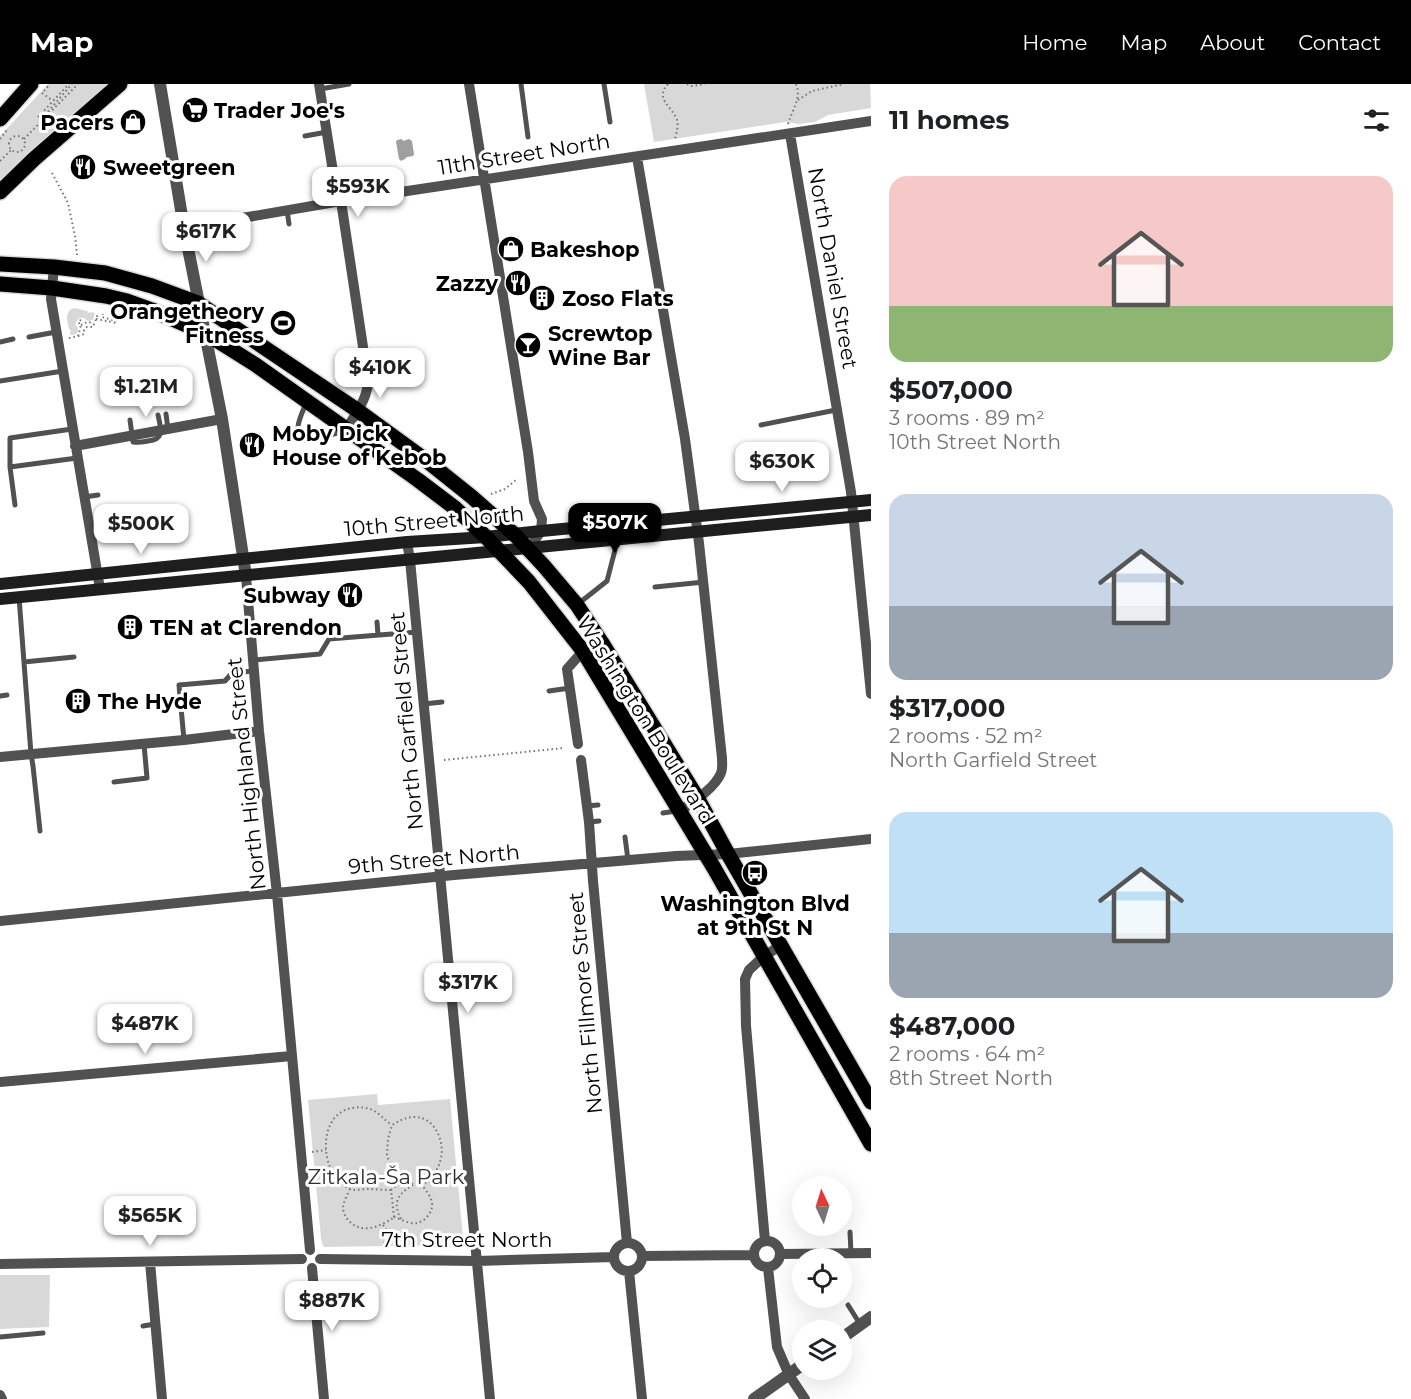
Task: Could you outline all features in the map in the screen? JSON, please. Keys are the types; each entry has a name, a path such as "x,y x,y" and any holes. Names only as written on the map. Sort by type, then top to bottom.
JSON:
{"main road":[{"path":"0,192 120,84"},
{"path":"3,125 36,88"},
{"name":"Washington Boulevard","path":"0,264 105,273 198,303 357,410 447,476 515,535 577,605 602,643 698,799 871,1102"},
{"name":"Washington Boulevard","path":"0,284 52,288 127,301 205,333 256,365 438,495 486,537 529,582 582,651 680,811 871,1144"},
{"name":"10th Street North","path":"0,584 407,542 515,535 871,500"},
{"name":"10th Street North","path":"0,599 871,515"}],"street":[{"name":"North Highland Street","path":"160,84 184,228 222,419 244,559 310,1250"},
{"path":"469,84 534,501 542,519 541,531 529,549"},
{"path":"319,86 335,184 341,201 368,380 365,398 346,430"},
{"name":"11th Street North","path":"184,228 341,201 637,157 789,129 871,121"},
{"name":"North Daniel Street","path":"789,129 853,501 871,694"},
{"path":"637,157 696,516 722,769 720,776 698,799 680,811"},
{"path":"54,267 51,299 100,589"},
{"path":"75,446 98,445 133,435 222,419"},
{"name":"North Garfield Street","path":"407,542 490,1399"},
{"path":"578,744 567,669 582,651 602,643"},
{"path":"0,757 259,731"},
{"name":"North Fillmore Street","path":"581,760 594,822 591,864 627,1243"},
{"name":"9th Street North","path":"0,921 440,877 871,840"},
{"path":"765,1241 746,1026 745,979 749,970 781,945"},
{"path":"0,1082 292,1056"},
{"path":"765,1241 774,1243 781,1254 776,1265 768,1268 757,1263 754,1255 758,1244 765,1241"},
{"path":"627,1243 636,1245 642,1252 642,1256 640,1265 629,1271 617,1265 614,1257 619,1246 627,1243"},
{"path":"310,1250 318,1253 320,1259 319,1264 312,1268 304,1265 302,1259 303,1254 310,1250"},
{"path":"852,1254 871,1253"},
{"path":"781,1254 792,1254"},
{"path":"642,1256 754,1255"},
{"name":"7th Street North","path":"320,1259 477,1261 614,1257"},
{"path":"0,1264 302,1259"},
{"path":"150,1262 162,1399"},
{"path":"312,1268 324,1399"},
{"path":"768,1268 777,1347 789,1375 805,1399"},
{"path":"629,1271 642,1399"},
{"path":"852,1331 866,1321"},
{"path":"754,1399 792,1373"},
{"path":"0,1395 2,1399"}],"lane":[{"path":"319,86 349,84"},
{"path":"521,84 528,137"},
{"path":"604,84 610,122"},
{"path":"305,136 327,132"},
{"path":"287,210 289,224"},
{"path":"28,337 56,332"},
{"path":"0,342 13,339"},
{"path":"0,381 63,371"},
{"path":"307,401 298,426 300,439 309,441 346,430"},
{"path":"761,425 837,410"},
{"path":"165,430 166,414"},
{"path":"158,415 165,430"},
{"path":"130,420 133,435"},
{"path":"15,505 10,467 10,438 72,429"},
{"path":"10,467 77,458"},
{"path":"84,497 98,495"},
{"path":"91,533 110,530"},
{"path":"577,605 607,581 615,550 614,539"},
{"path":"655,587 704,582"},
{"path":"19,597 31,754 40,831"},
{"path":"377,622 378,636"},
{"path":"184,740 179,685 225,681 232,673 253,666 320,654 329,639 417,632"},
{"path":"24,662 74,657"},
{"path":"549,691 570,688"},
{"path":"424,704 442,702"},
{"path":"114,782 147,778 144,742"},
{"path":"663,813 680,811"},
{"path":"625,837 628,861"},
{"path":"851,1308 866,1321"},
{"path":"143,1326 155,1324"},
{"path":"0,1337 42,1333"}],"path":[{"path":"44,115 53,101 70,84"},
{"path":"24,139 70,84"},
{"path":"38,117 44,115 78,84"},
{"path":"668,84 662,94 677,122 675,140"},
{"path":"687,84 692,86 705,84"},
{"path":"789,129 792,111 798,99 796,84"},
{"path":"798,99 812,91 843,84"},
{"path":"36,88 53,101"},
{"path":"3,125 12,137"},
{"path":"11,149 18,152 26,145 24,139 17,135 12,137"},
{"path":"11,149 9,145 12,137"},
{"path":"0,161 11,149"},
{"path":"52,173 68,203 77,255"},
{"path":"82,325 86,328 93,327 98,314"},
{"path":"96,319 117,323 102,317 103,315"},
{"path":"78,336 82,325 87,322 94,323"},
{"path":"69,338 84,334 86,328"},
{"path":"491,494 505,489 516,480"},
{"path":"444,760 564,748"},
{"path":"392,1125 372,1110 364,1107 345,1109 336,1115 327,1133 326,1150 336,1177 350,1189 391,1190 397,1185 457,1180"},
{"path":"397,1185 386,1149 392,1125 405,1118 413,1117 420,1117 430,1122 441,1140 442,1156 437,1171 427,1182"},
{"path":"312,1152 326,1150"},
{"path":"401,1219 396,1207 399,1197 403,1191 414,1184"},
{"path":"350,1189 343,1207 345,1215 355,1227 363,1229 377,1227 394,1217 412,1223 428,1217 432,1209 431,1198 421,1184"},
{"path":"391,1190 394,1217"},
{"path":"383,1224 386,1229 384,1247"}],"green space":[{"path":"48,84 106,84 102,92 0,185 0,136"},
{"path":"644,84 870,84 871,108 828,115 815,122 799,124 785,122 654,142"},
{"path":"75,308 95,313 93,320 79,318 75,324 78,328 77,334 70,335 67,316 69,311"},
{"name":"Zitkala-Ša Park","path":"377,1094 378,1105 450,1099 463,1238 458,1245 323,1246 308,1100"},
{"path":"0,1275 50,1275 49,1327 0,1329"}],"shaded area":[{"path":"402,139 412,141 414,154 401,161 396,142"}],"place":[{"name":"Trader Joe's","path":"195,110"},
{"name":"Pacers","path":"133,122"},
{"name":"Sweetgreen","path":"83,167"},
{"name":"Bakeshop","path":"511,249"},
{"name":"Zazzy","path":"518,283"},
{"name":"Zoso Flats","path":"542,298"},
{"name":"Orangetheory Fitness","path":"283,323"},
{"name":"Screwtop Wine Bar","path":"528,345"},
{"name":"Moby Dick House of Kebob","path":"252,445"},
{"name":"Subway","path":"350,595"},
{"name":"TEN at Clarendon","path":"130,627"},
{"name":"The Hyde","path":"78,701"},
{"name":"Washington Blvd at 9th St N","path":"755,873"}]}
